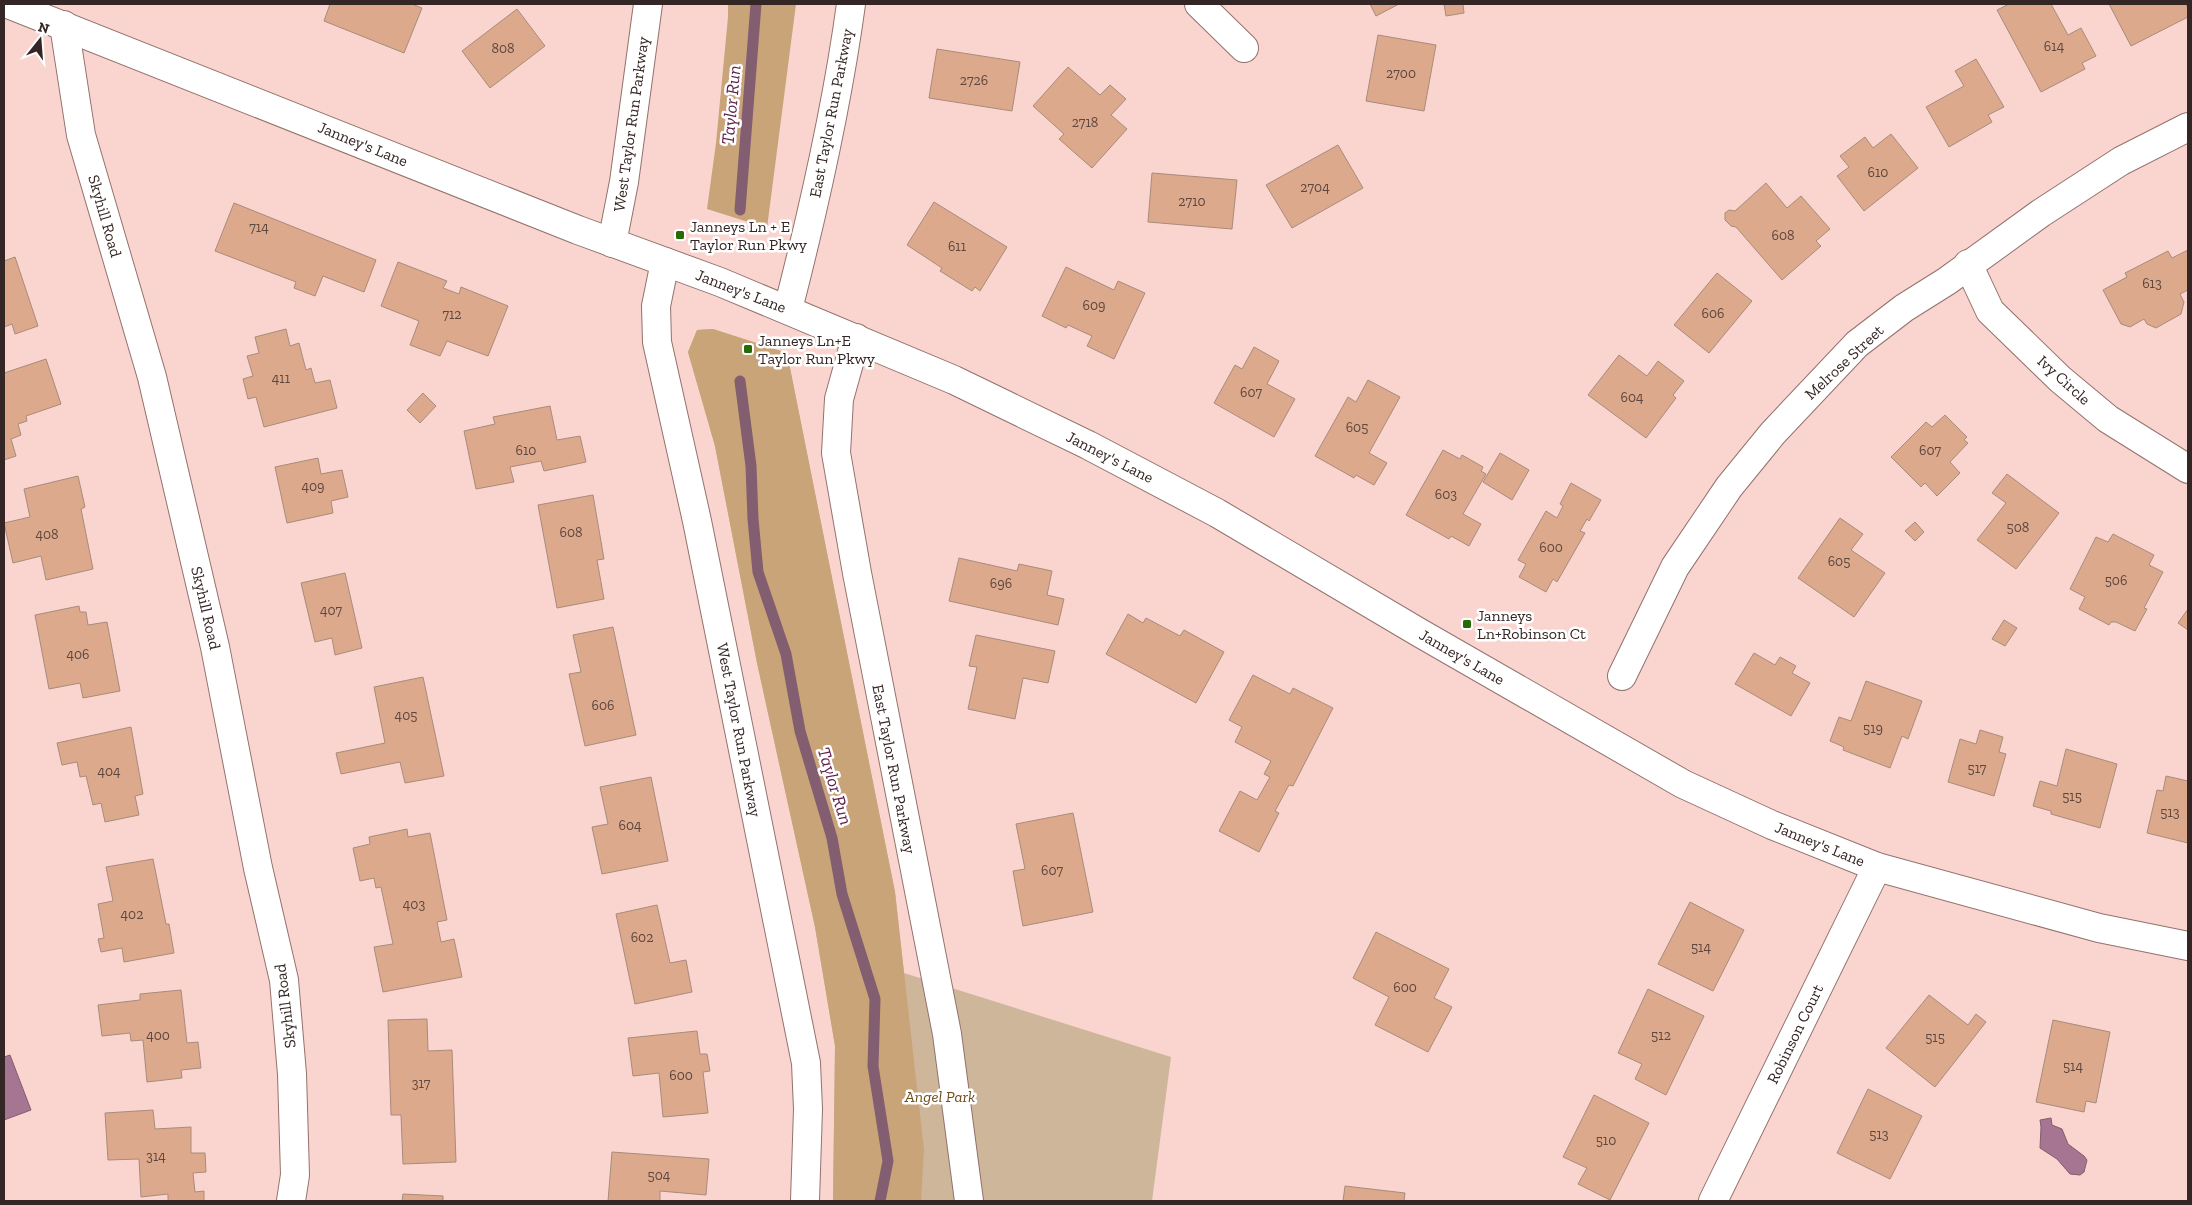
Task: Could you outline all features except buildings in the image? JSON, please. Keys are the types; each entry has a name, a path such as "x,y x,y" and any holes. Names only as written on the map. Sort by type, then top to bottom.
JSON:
{"street":[{"name":"Janney's Lane","path":"8,4 48,15 612,243 788,309 954,380 1088,445 1217,513 1683,784 1772,825 1877,866 2099,928 2188,946"},
{"name":"West Taylor Run Parkway","path":"612,243 624,182 648,4"},
{"name":"East Taylor Run Parkway","path":"788,309 806,241 841,79 851,4"},
{"path":"1200,4 1244,48"},
{"name":"Skyhill Road","path":"48,15 152,377 215,647 258,868 284,980 292,1074 295,1175 291,1201"},
{"name":"Melrose Street","path":"1622,676 1675,566 1729,486 1773,433 1857,344 1904,308 1947,281 2041,213 2122,160 2188,128"},
{"name":"West Taylor Run Parkway","path":"665,262 656,306 657,342 699,530 806,1063 808,1109 804,1201"},
{"name":"Ivy Circle","path":"1968,264 1990,311 2060,379 2108,419 2188,468"},
{"name":"East Taylor Run Parkway","path":"856,338 839,399 836,453 856,573 947,1034 969,1201"},
{"name":"Robinson Court","path":"1713,1201 1877,866"}],"green space":[{"name":"Angel Park","path":"713,329 787,353 895,892 904,973 1171,1057 1152,1201 833,1201 835,1046 815,927 757,663 715,446 688,352 697,330"}],"shaded area":[{"path":"728,4 796,4 767,228 707,209 716,143"},
{"name":"Angel Park","path":"713,329 787,353 895,892 924,1150 921,1201 833,1201 835,1046 815,927 757,663 715,446 688,352 697,330"},
{"path":"10,1055 31,1110 4,1120 4,1057"},
{"path":"2051,1118 2052,1125 2062,1129 2068,1144 2087,1160 2084,1172 2080,1175 2070,1174 2057,1159 2040,1148 2040,1120"}],"waterway":[{"name":"Taylor Run","path":"740,210 756,4"},
{"name":"Taylor Run","path":"740,381 751,466 758,572 786,654 800,731 832,838 842,894 875,999 873,1066 888,1161 880,1201"}],"place":[{"name":"Janneys Ln + E Taylor Run Pkwy","path":"680,235"},
{"name":"Janneys Ln+E Taylor Run Pkwy","path":"748,349"},
{"name":"Janneys Ln+Robinson Ct","path":"1467,624"}]}
